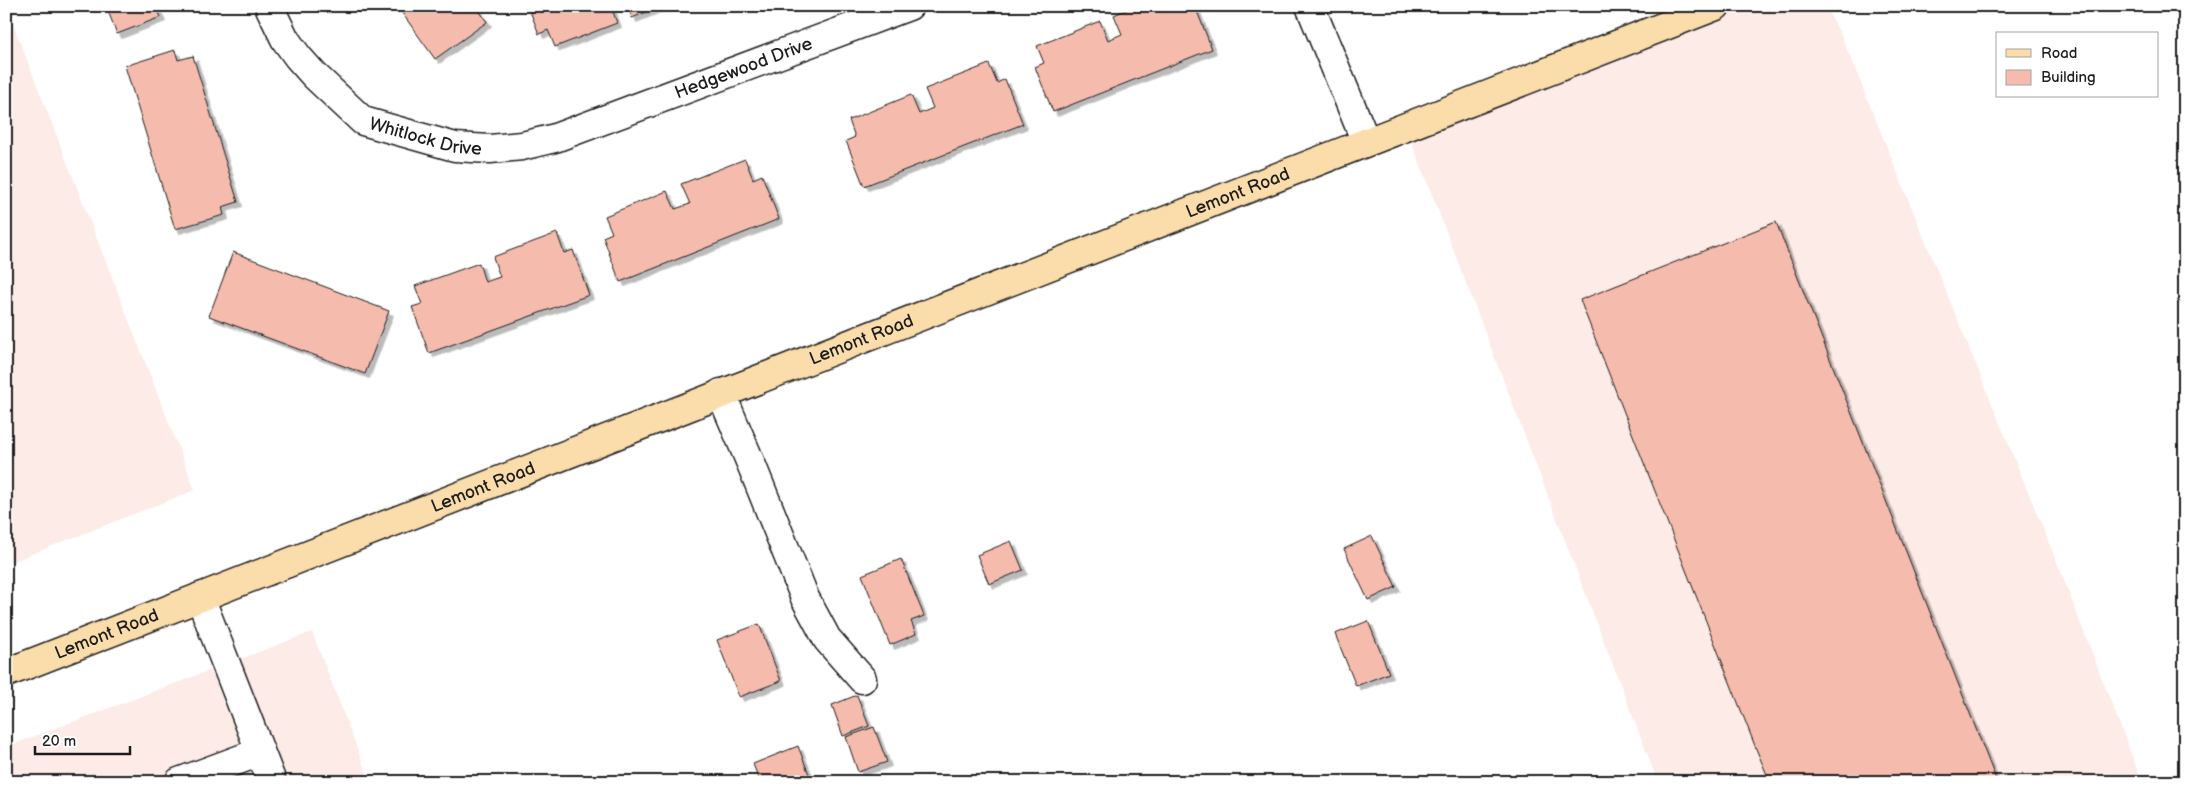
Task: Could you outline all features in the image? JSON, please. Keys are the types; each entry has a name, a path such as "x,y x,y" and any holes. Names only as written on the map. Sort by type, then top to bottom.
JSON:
{"main road":[{"name":"Lemont Road","path":"6,673 1716,6"}],"street":[{"name":"Whitlock Drive","path":"269,6 285,39 298,57 314,75 363,121 455,147 490,149 522,146 555,138 577,130"},
{"name":"Hedgewood Drive","path":"577,130 909,6"},
{"path":"1310,6 1366,142"},
{"path":"721,393 805,598 827,639 862,679"},
{"path":"200,597 272,782"},
{"path":"179,782 260,752"}],"shaded area":[{"path":"6,6 195,490 6,564"},
{"path":"1716,6 1825,6 1841,35 2060,570 2142,782 1658,782 1406,127"},
{"path":"312,632 370,782 6,782 6,747"}],"building":[{"path":"106,6 162,6 157,8 161,17 117,34"},
{"path":"397,6 476,6 487,22 435,59"},
{"path":"528,6 611,6 617,23 555,47 548,30 539,34"},
{"path":"628,6 661,6 632,18"},
{"path":"1135,6 1185,6 1186,9 1195,6 1212,49 1053,112 1035,67 1044,63 1037,46 1100,21 1108,40 1122,34 1114,15"},
{"path":"175,50 178,60 193,56 238,202 222,207 224,215 175,229 125,66"},
{"path":"989,64 997,83 1005,79 1023,124 864,186 846,141 855,137 849,120 911,95 919,114 933,108 925,89"},
{"path":"745,159 753,179 762,175 779,219 620,282 603,237 612,233 605,216 667,191 675,209 690,204 681,184"},
{"path":"1776,222 1997,782 1770,782 1757,751 1580,300"},
{"path":"557,233 564,253 573,250 589,295 429,353 412,307 422,304 415,286 479,263 485,282 500,277 493,257"},
{"path":"233,252 389,311 365,374 209,316"},
{"path":"1372,536 1396,587 1368,600 1344,549"},
{"path":"1011,541 1023,570 989,584 977,555"},
{"path":"901,559 924,616 911,621 916,634 890,645 862,575"},
{"path":"1368,621 1389,673 1356,686 1335,634"},
{"path":"759,624 781,681 739,697 717,640"},
{"path":"857,695 869,726 843,736 832,705"},
{"path":"874,727 887,762 858,772 846,737"},
{"path":"798,746 812,782 760,782 753,764"}]}
